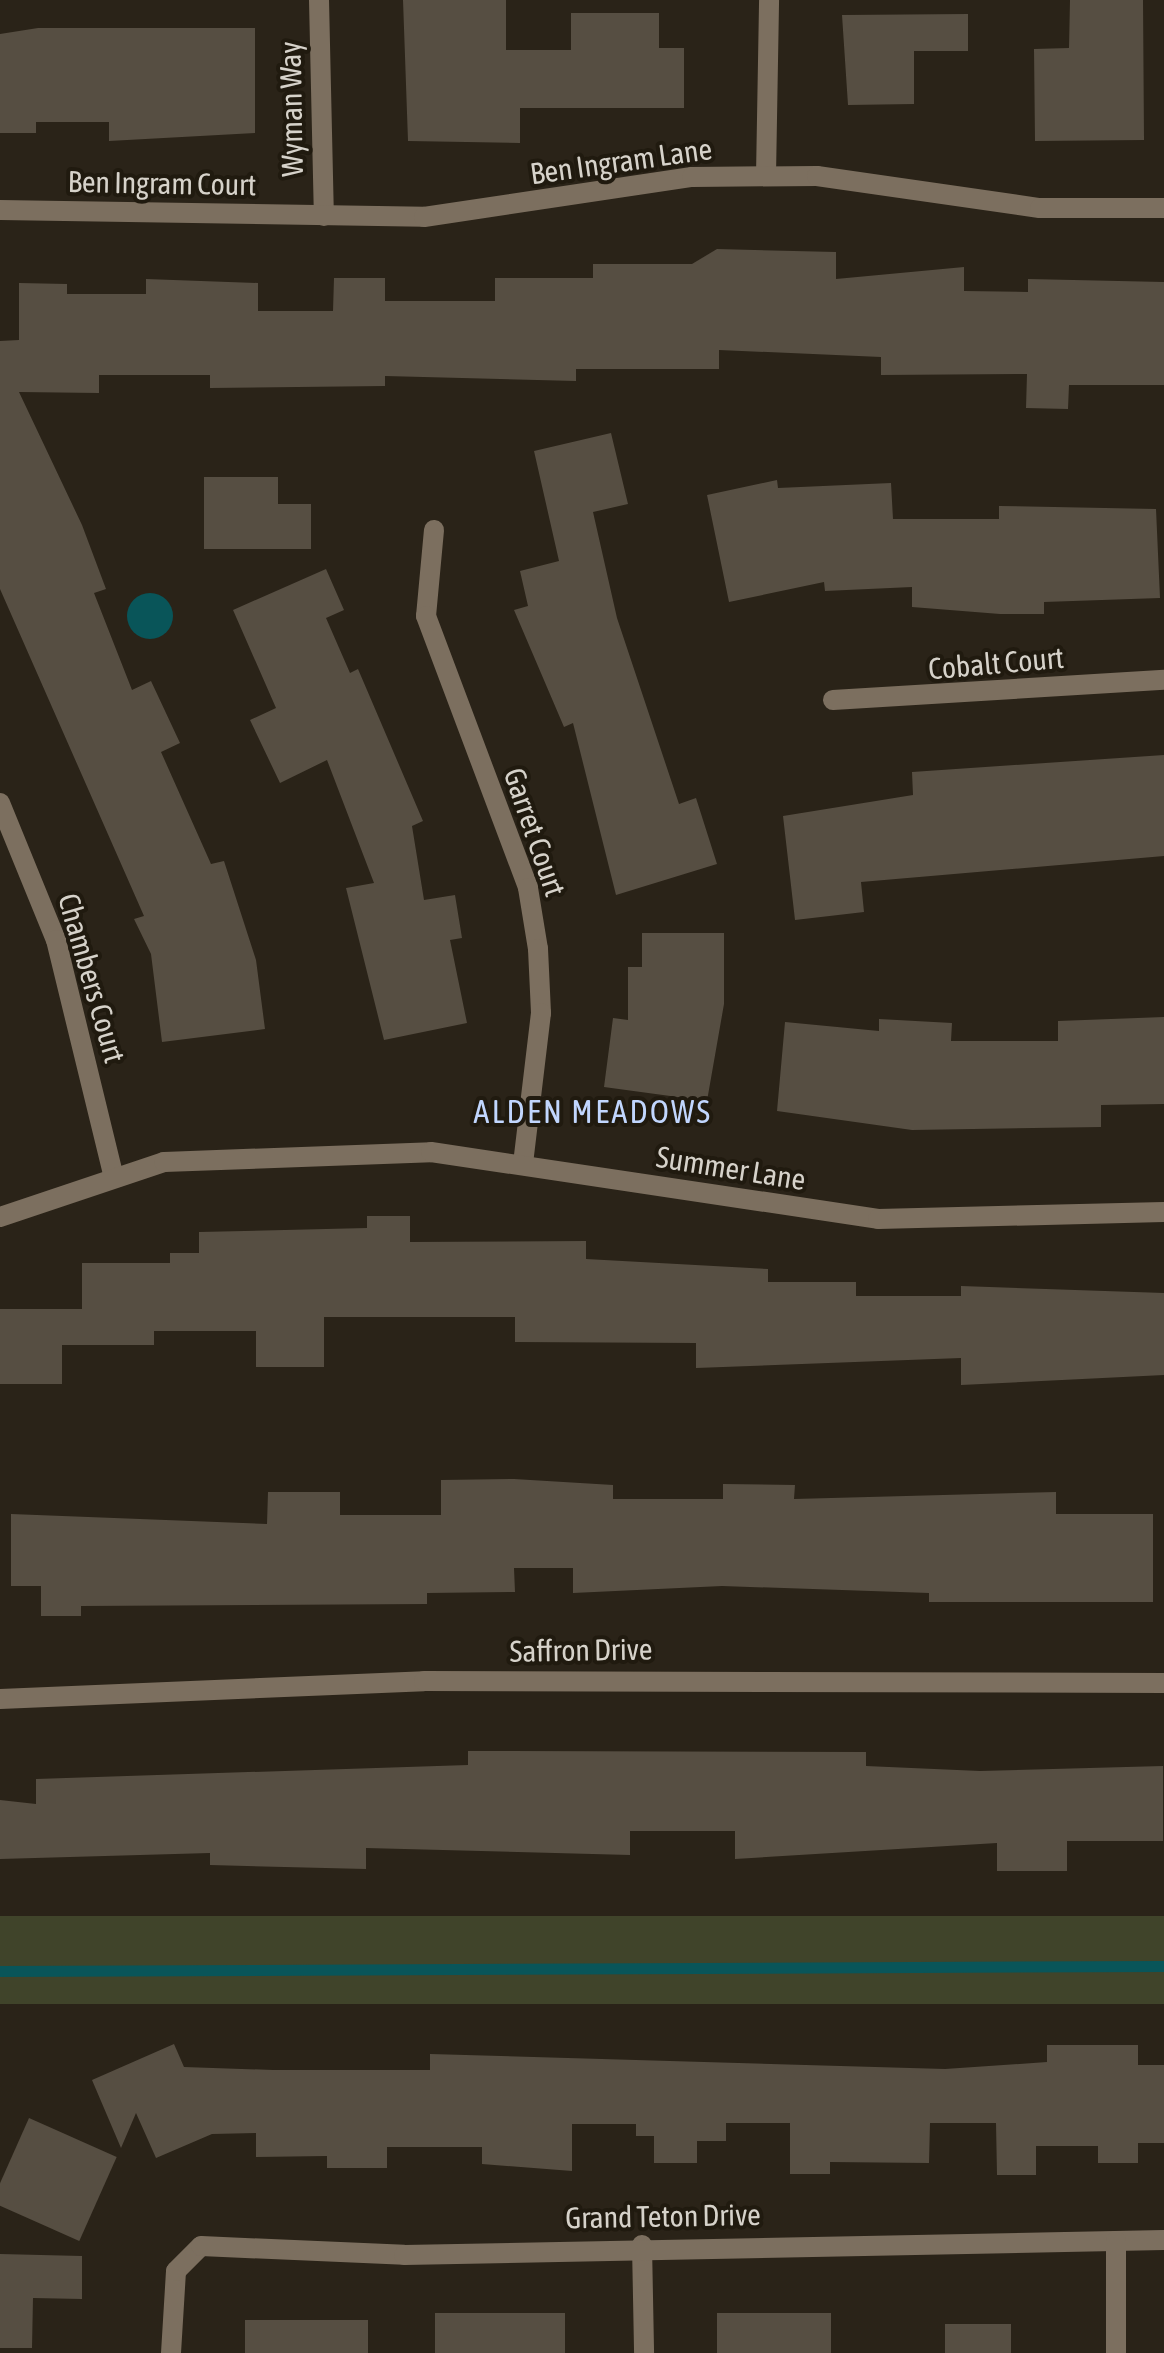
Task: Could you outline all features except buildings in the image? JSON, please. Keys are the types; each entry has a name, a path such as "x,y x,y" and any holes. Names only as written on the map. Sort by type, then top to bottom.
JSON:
{"street":[{"name":"Wyman Way","path":"319,0 324,216"},
{"path":"766,176 769,0"},
{"name":"Ben Ingram Lane","path":"324,216 424,218 692,177 766,176 1040,208 1164,208"},
{"name":"Ben Ingram Court","path":"0,210 324,216"},
{"name":"Garret Court","path":"434,530 426,616 528,888 538,950 542,1013 523,1163"},
{"name":"Cobalt Court","path":"833,700 1164,680"},
{"name":"Chambers Court","path":"0,803 56,940 113,1173"},
{"name":"Summer Lane","path":"0,1217 113,1173 229,1154 431,1152 878,1219 1164,1212"},
{"name":"Saffron Drive","path":"0,1699 424,1682 1164,1682"},
{"path":"1116,2240 1116,2353"},
{"name":"Grand Teton Drive","path":"171,2353 176,2271 185,2254 223,2243 404,2255 642,2245 1164,2240"},
{"path":"642,2245 644,2353"}],"green space":[{"path":"0,1916 1164,1916 1164,2004 0,2004"}],"water":[{"path":"150,593 166,600 173,616 166,632 150,639 134,632 127,616 134,600"}],"waterway":[{"path":"0,1971 1164,1966"}],"district":[{"name":"ALDEN MEADOWS","path":"593,1112"}]}
